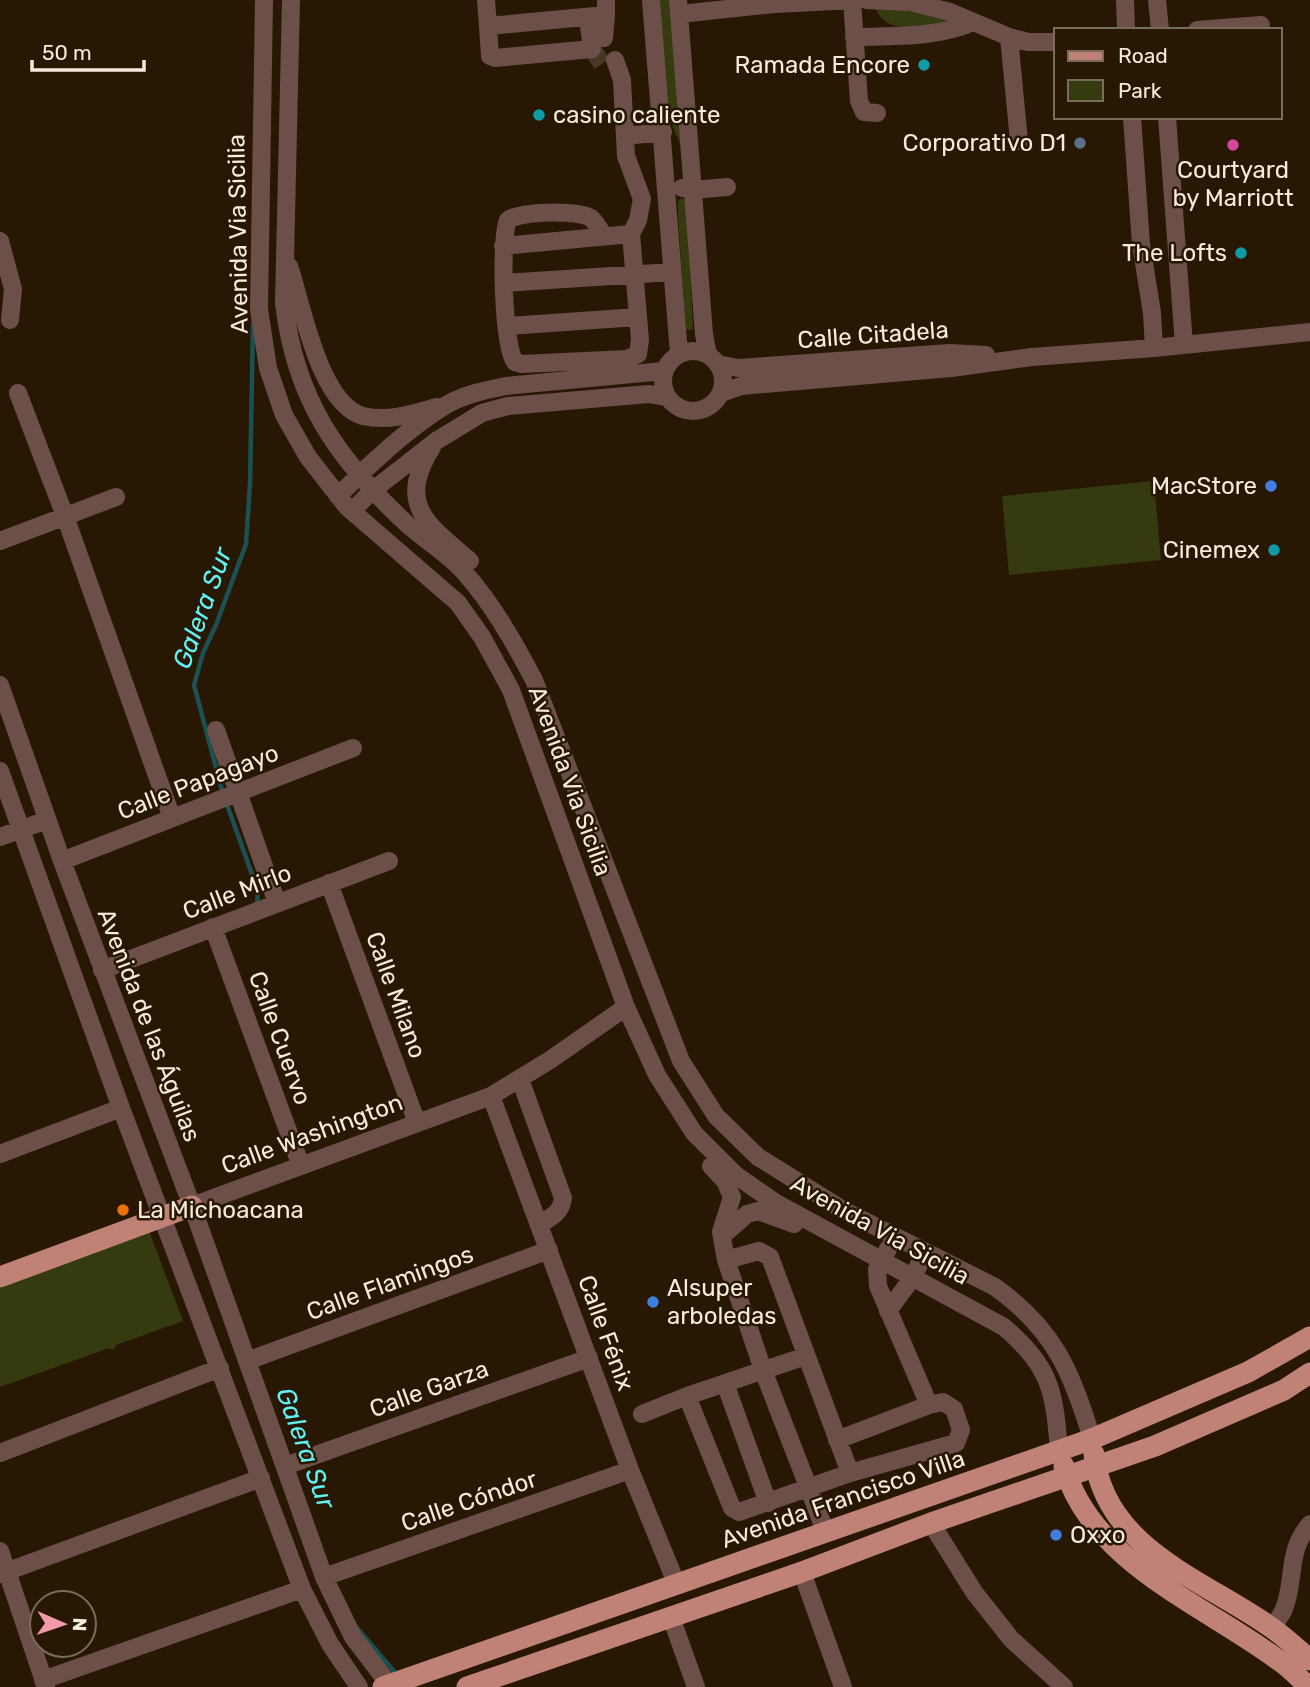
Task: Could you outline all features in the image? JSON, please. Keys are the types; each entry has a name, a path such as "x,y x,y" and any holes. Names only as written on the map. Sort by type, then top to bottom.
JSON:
{"main road":[{"name":"Calle Washington","path":"0,1277 192,1206"},
{"name":"Avenida Francisco Villa","path":"388,1686 1092,1439 1248,1373 1310,1337"},
{"path":"467,1687 671,1618 931,1523 1155,1446 1273,1395 1310,1373"},
{"path":"1092,1439 1095,1468 1102,1493 1118,1520 1134,1537 1200,1584 1272,1628 1309,1687"},
{"path":"1059,1450 1067,1477 1083,1507 1118,1550 1172,1591 1288,1654 1310,1660"},
{"path":"802,1572 820,1549 826,1533"},
{"path":"671,1618 668,1603 678,1591 677,1585"}],"street":[{"name":"Avenida Via Sicilia","path":"264,0 260,319 268,368 284,415 308,457 338,496 458,603 482,637 511,690 626,1007 657,1075 694,1133 737,1176 814,1224 1004,1326 1033,1355 1047,1376 1055,1402 1059,1450"},
{"name":"Avenida Via Sicilia","path":"291,0 284,303 287,334 295,364 309,400 332,442 372,491 463,571 502,622 534,680 681,1061 716,1116 758,1157 843,1210 995,1287 1016,1301 1041,1326 1061,1357 1079,1396 1092,1439"},
{"path":"486,0 490,56 492,59 598,44 600,11 488,26"},
{"path":"651,0 679,354"},
{"path":"713,359 689,351 679,354 667,364 662,380 666,397 676,407 693,412 710,407 721,393 723,383 704,334 679,7 853,0 857,89 864,112 877,113"},
{"path":"866,0 911,2 950,12 1009,37 1027,42 1054,42"},
{"path":"1125,0 1126,28"},
{"path":"1157,0 1160,28"},
{"path":"854,37 922,34 958,29 973,22"},
{"path":"1223,28 1261,25"},
{"path":"1009,37 1018,141"},
{"path":"604,236 593,219 582,214 519,216 508,220 503,246 504,284 510,356 514,362 522,364 627,359 638,354 640,348 631,234 638,220 642,198 638,184 629,170 622,80 610,64"},
{"path":"1132,119 1141,244 1150,298 1154,348"},
{"path":"1167,119 1184,345"},
{"path":"625,135 663,132"},
{"path":"665,170 679,186 692,190 727,187"},
{"path":"503,246 631,234"},
{"path":"0,241 13,289 10,320"},
{"path":"285,252 323,373 341,402 360,415 401,417 506,386 664,372"},
{"path":"504,284 672,272"},
{"path":"507,326 638,317"},
{"name":"Calle Citadela","path":"721,393 741,386 1310,332"},
{"name":"Calle Citadela","path":"713,359 738,368 950,353 1032,357"},
{"path":"18,393 65,516 172,818"},
{"path":"352,511 372,491 436,441 482,413 508,406 649,394 666,397"},
{"path":"338,496 359,474 450,403"},
{"path":"436,441 423,462 415,486 419,511 436,532 475,565 482,579 484,597"},
{"path":"0,541 116,496"},
{"name":"Avenida de las Águilas","path":"0,685 102,970 192,1206 324,1577 353,1637 388,1686"},
{"path":"216,730 277,903"},
{"name":"Calle Papagayo","path":"62,861 353,748"},
{"name":"Avenida de las Águilas","path":"0,771 121,1108 302,1589 330,1644 359,1687"},
{"path":"0,837 47,820"},
{"name":"Calle Mirlo","path":"102,970 389,860"},
{"name":"Calle Milano","path":"329,883 417,1123"},
{"name":"Calle Cuervo","path":"213,927 301,1166"},
{"name":"Calle Washington","path":"192,1206 491,1096 626,1007"},
{"path":"520,1079 563,1198 562,1207 557,1214 540,1224"},
{"name":"Calle Fénix","path":"491,1096 630,1471 677,1585"},
{"path":"0,1154 121,1108"},
{"path":"716,1116 694,1133 701,1155 730,1189 731,1205 723,1222 722,1236 726,1260 763,1370 826,1533"},
{"path":"722,1236 747,1214 758,1211 795,1224 814,1224"},
{"path":"895,1237 877,1269 877,1278 888,1311 929,1405"},
{"name":"Calle Flamingos","path":"247,1361 549,1250"},
{"path":"726,1260 760,1251 768,1254 850,1473"},
{"path":"888,1311 913,1277 925,1252"},
{"path":"642,1414 725,1382 806,1356"},
{"name":"Calle Garza","path":"285,1466 589,1358"},
{"path":"0,1453 220,1368"},
{"path":"725,1382 768,1503"},
{"path":"687,1396 732,1508 739,1512 850,1473 956,1443 961,1430 954,1409 943,1402 837,1440"},
{"name":"Calle Cóndor","path":"324,1577 630,1471"},
{"path":"4,1573 261,1478"},
{"path":"931,1523 974,1592 1011,1639 1063,1687"},
{"path":"1272,1628 1283,1611 1295,1548 1310,1524"},
{"path":"0,1551 4,1573 44,1684 302,1589"},
{"path":"802,1572 843,1687"},
{"path":"671,1618 696,1687"}],"green space":[{"path":"656,0 671,0 680,144 669,117"},
{"path":"876,9 916,12 953,23 899,27 889,24"},
{"path":"682,198 687,203 693,329 686,330 678,218 678,201"},
{"path":"1154,481 1161,560 1009,575 1002,496"},
{"path":"149,1231 183,1321 116,1345 114,1350 109,1348 0,1387 0,1286"}],"waterway":[{"name":"Galera Sur","path":"223,794 194,685 203,653 246,544 253,323"},
{"name":"Galera Sur","path":"226,802 258,891 257,903 254,905"},
{"name":"Galera Sur","path":"357,1628 397,1675"}],"tunnel":[{"path":"592,49 605,68"}],"place":[{"name":"Ramada Encore","path":"924,65"},
{"name":"casino caliente","path":"539,115"},
{"name":"Corporativo D1","path":"1080,143"},
{"name":"Courtyard by Marriott","path":"1233,145"},
{"name":"The Lofts","path":"1241,253"},
{"name":"MacStore","path":"1271,486"},
{"name":"Cinemex","path":"1274,550"},
{"name":"La Michoacana","path":"123,1210"},
{"name":"Alsuper arboledas","path":"653,1302"},
{"name":"Oxxo","path":"1056,1535"}]}
